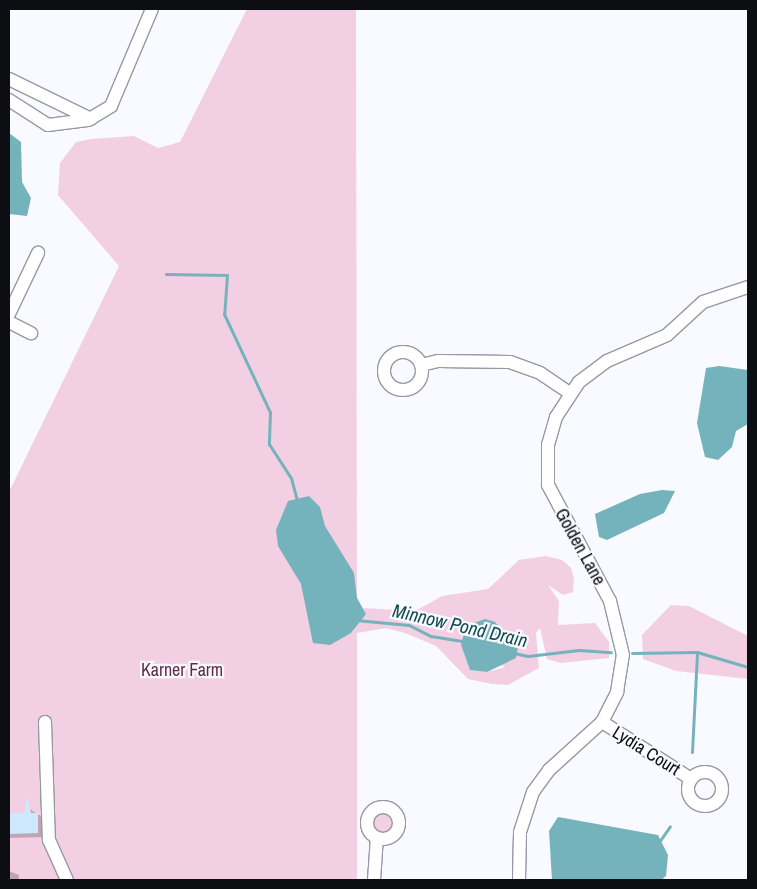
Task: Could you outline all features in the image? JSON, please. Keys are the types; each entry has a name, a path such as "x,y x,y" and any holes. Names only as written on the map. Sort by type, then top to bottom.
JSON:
{"street":[{"path":"9,100 48,125 91,119 111,106 152,9"},
{"path":"9,79 91,119"},
{"path":"9,314 38,253"},
{"name":"Golden Lane","path":"519,880 520,832 534,792 549,770 602,722 620,680 622,638 610,601 552,496 546,470 551,431 570,394 606,362 667,335 704,302 748,287"},
{"path":"9,322 31,334"},
{"path":"421,366 439,361 510,362 540,373 570,394"},
{"path":"45,722 48,840 67,880"},
{"name":"Lydia Court","path":"602,722 691,779"},
{"path":"374,880 377,841"}],"green space":[{"name":"Karner Farm","path":"247,9 356,9 357,624 366,614 363,608 415,611 442,596 488,589 519,560 546,556 562,560 571,568 574,579 573,592 563,595 548,585 559,601 558,625 595,623 609,642 609,658 561,663 547,659 540,628 536,633 539,668 508,685 468,679 436,646 405,633 386,628 357,633 357,880 9,880 9,492 119,266 58,195 60,163 76,142 91,139 134,136 158,148 180,142","holes":["461,645 505,667 487,672 470,670"]},
{"path":"671,605 689,606 748,636 748,679 676,671 643,659 642,635"},
{"path":"379,813 387,813 393,819 393,827 387,833 379,833 373,827 373,819"}],"water":[{"path":"9,133 21,142 22,182 31,198 27,216 9,214"},
{"path":"719,366 748,370 748,424 736,431 732,447 718,460 705,457 697,423 706,368"},
{"path":"662,490 675,491 664,513 607,540 599,537 595,514 640,494"},
{"path":"309,496 320,507 325,526 354,573 357,598 366,614 351,633 330,645 313,643 301,584 278,546 276,530 288,501"},
{"path":"485,619 495,622 518,646 516,658 487,672 470,670 461,645 466,626"},
{"path":"558,817 658,835 668,855 666,876 661,880 552,880 549,831"}],"building":[{"path":"27,796 31,813 38,813 38,833 9,834 9,813 24,813"}],"waterway":[{"name":"Minnow Pond Drain","path":"166,274 227,275 224,314 270,412 269,444 291,478 297,501"},
{"name":"Minnow Pond Drain","path":"356,620 409,625 431,636 464,641"},
{"name":"Minnow Pond Drain","path":"514,653 528,656 579,650 611,652"},
{"name":"Minnow Pond Drain","path":"632,653 697,652 748,667"},
{"path":"692,752 697,652"},
{"path":"659,842 670,826"}]}
